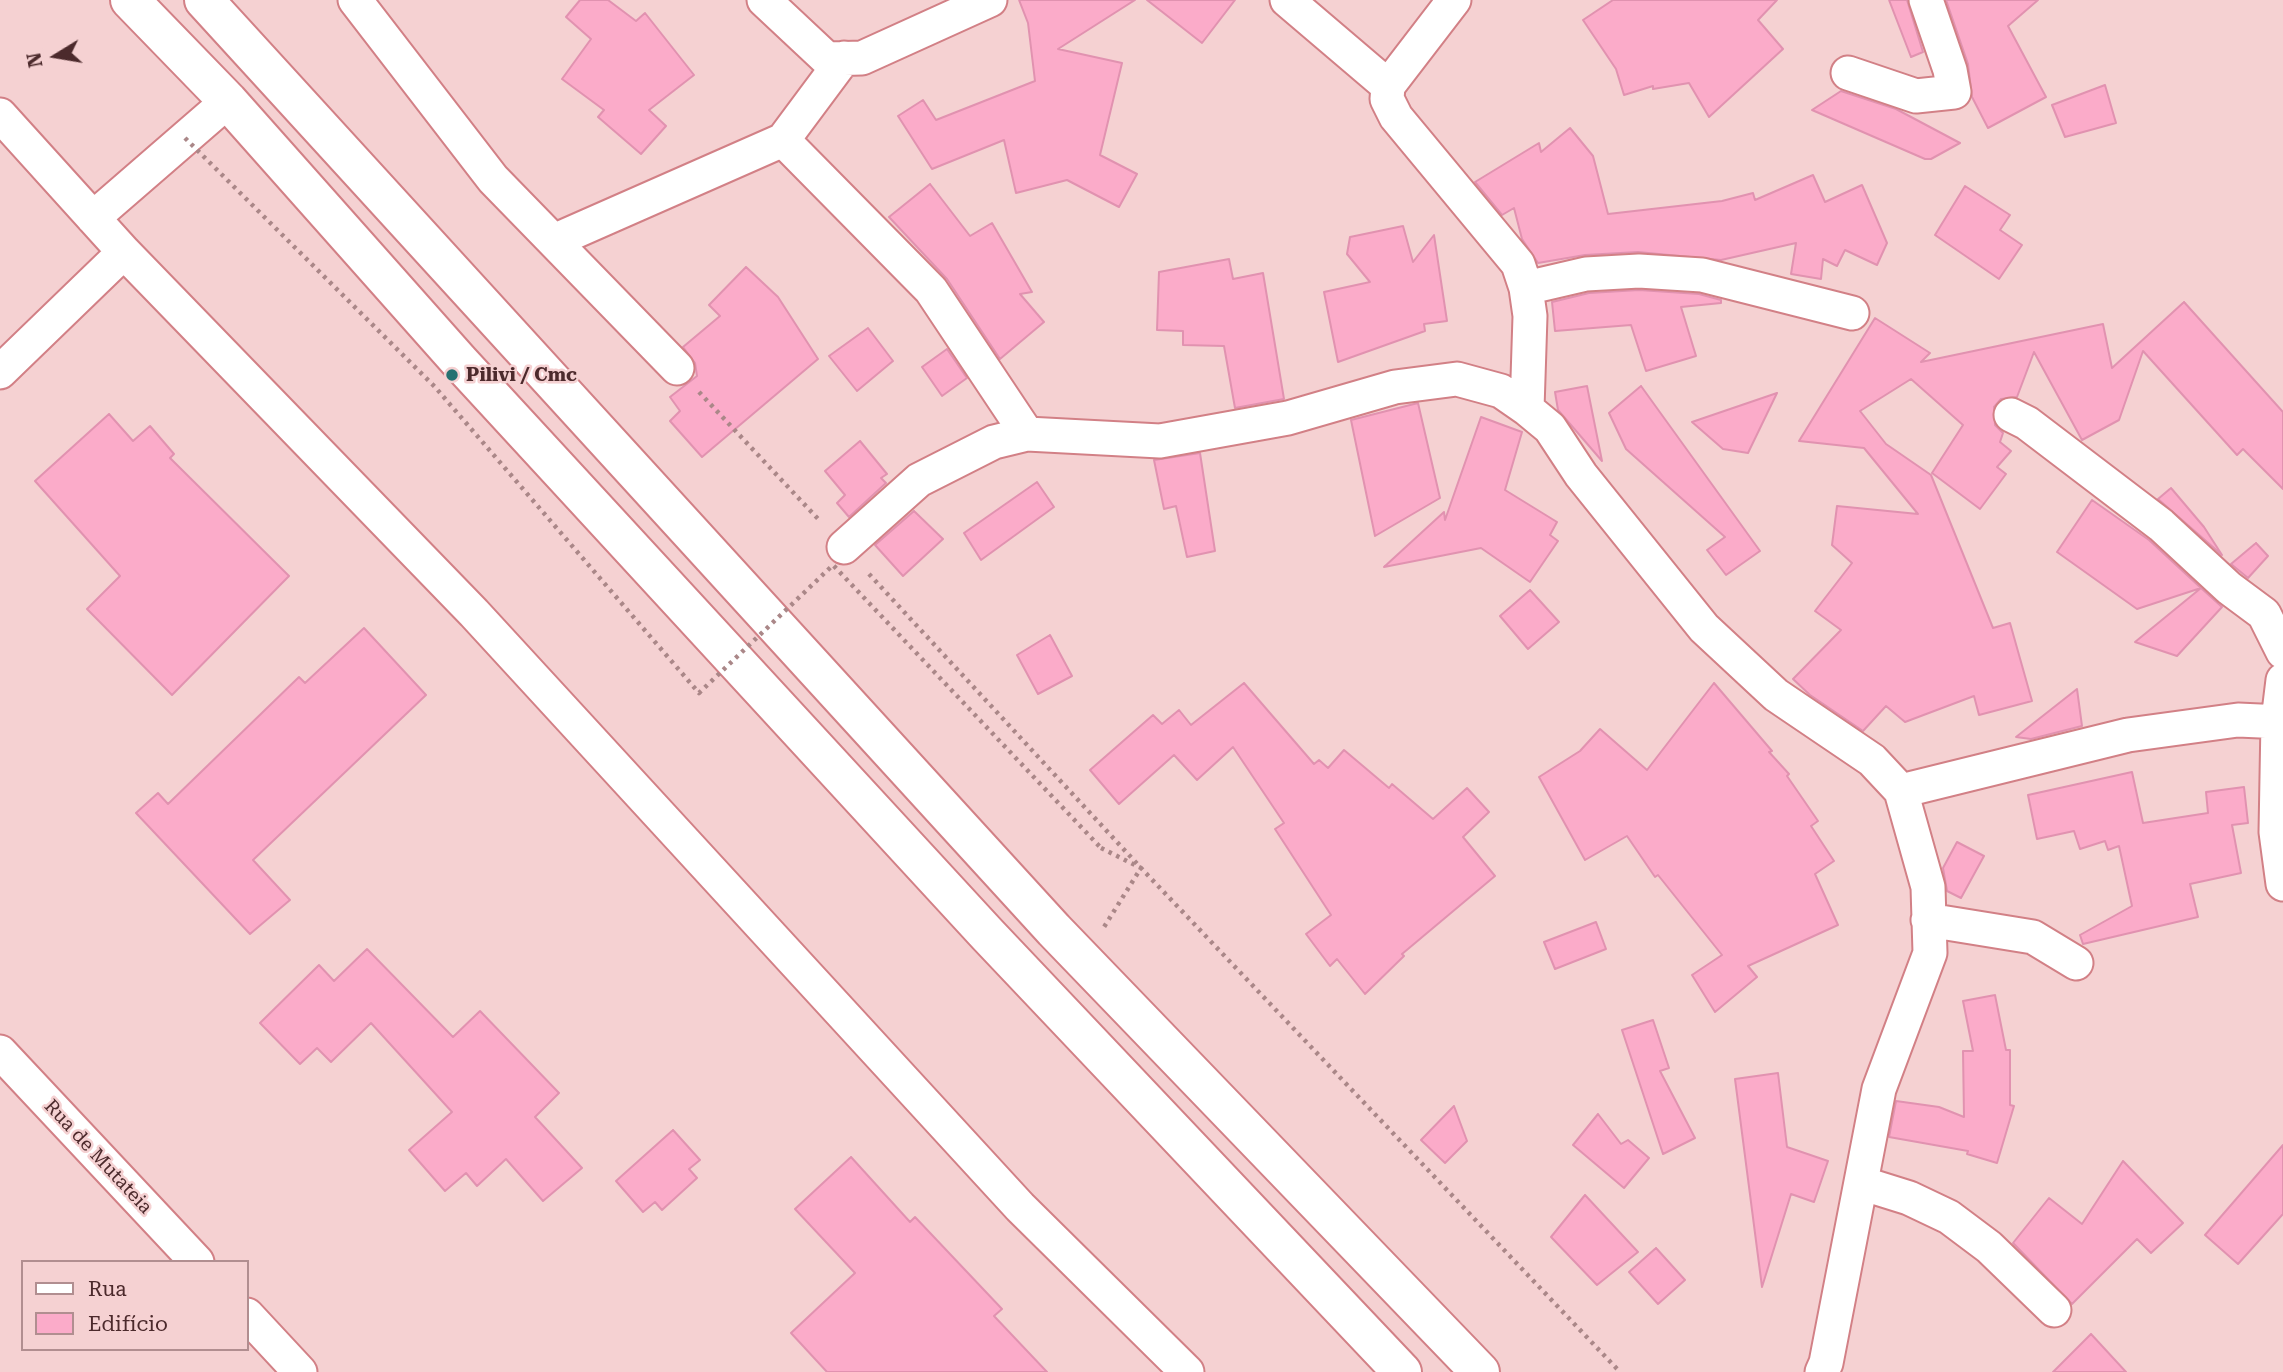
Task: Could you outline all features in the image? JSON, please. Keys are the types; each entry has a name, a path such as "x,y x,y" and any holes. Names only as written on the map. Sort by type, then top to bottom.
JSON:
{"highway":[{"path":"130,0 228,101 459,361 987,934 1402,1372"},
{"path":"204,0 1083,960 1480,1372"}],"street":[{"path":"355,0 494,178 677,368"},
{"path":"764,0 827,59 862,58 990,0"},
{"path":"1287,0 1388,86"},
{"path":"1454,0 1388,86 1387,99 1396,117 1518,264 1526,288 1530,316 1527,409"},
{"path":"1848,73 1916,96 1954,92 1950,70 1926,0"},
{"path":"555,240 783,140 844,58"},
{"path":"93,218 228,101"},
{"path":"0,115 124,252 474,613 1020,1207 1187,1372"},
{"path":"783,140 931,290 1027,434"},
{"path":"0,372 124,252"},
{"path":"1526,288 1586,274 1639,271 1702,275 1852,313"},
{"path":"844,547 919,480 994,442 1027,434 1160,441 1288,418 1395,387 1457,379 1502,391 1550,428 1581,475 1704,628 1776,695 1872,760 1901,791 1928,887 1930,953 1879,1089 1826,1363 1822,1372"},
{"path":"2011,415 2027,423 2161,525 2229,588 2264,614 2283,652"},
{"path":"2283,680 2276,832 2283,884"},
{"path":"1901,791 2128,735 2238,720 2280,721"},
{"path":"1928,920 2033,937 2076,963"},
{"name":"Rua de Mutateia","path":"0,1052 195,1260"},
{"path":"1861,1183 1909,1198 1949,1217 1989,1247 2054,1310"},
{"path":"248,1316 300,1372"}],"path":[{"path":"185,138 435,387 699,693 833,565 1101,848 1141,868"},
{"path":"677,368 1141,868 1620,1372"},
{"path":"1083,960 1141,868"}],"building":[{"path":"580,0 608,0 636,21 645,13 694,75 649,110 666,126 641,154 598,117 604,110 562,79 591,39 566,17"},
{"path":"1019,0 1135,0 1058,49 1122,63 1100,155 1137,174 1119,207 1067,180 1016,193 1004,140 932,169 898,116 923,100 936,120 1035,81 1028,23"},
{"path":"1147,0 1235,0 1202,43"},
{"path":"1613,0 1777,0 1758,20 1783,49 1709,117 1689,83 1653,89 1653,86 1624,95 1616,69 1583,20"},
{"path":"1889,0 1907,0 1923,52 1911,57"},
{"path":"1946,0 2038,0 2008,26 2046,97 1988,128 1972,97 1968,64"},
{"path":"2105,85 2116,123 2065,137 2052,105"},
{"path":"1841,91 1896,109 1960,143 1931,159 1925,159 1812,110"},
{"path":"1570,128 1593,156 1608,214 1722,201 1753,193 1755,200 1813,175 1825,202 1862,185 1887,243 1877,265 1845,250 1837,266 1823,259 1821,279 1791,274 1796,243 1721,260 1638,252 1585,255 1538,263 1522,239 1514,208 1502,215 1475,182 1539,143 1541,152"},
{"path":"930,184 970,236 992,223 1032,292 1020,294 1044,322 1000,359 947,279 889,217"},
{"path":"1965,186 2010,215 2000,230 2022,245 1999,279 1935,235"},
{"path":"1403,226 1413,262 1434,235 1447,321 1424,324 1425,331 1338,362 1324,292 1370,282 1347,254 1350,237"},
{"path":"1229,259 1233,279 1263,273 1284,399 1235,408 1224,346 1183,345 1183,331 1157,330 1159,272"},
{"path":"746,267 778,297 818,359 702,457 670,421 680,411 670,397 697,376 695,363 683,347 720,316 709,305"},
{"path":"1639,290 1699,294 1721,300 1721,303 1681,307 1696,356 1646,371 1631,325 1555,331 1552,302 1589,293"},
{"path":"2184,302 2283,412 2283,489 2243,449 2237,455 2143,351 2119,420 2082,440 2034,352 2017,397 2001,399 1994,407 1995,425 2003,433 2000,442 2011,451 1997,467 2006,474 1980,509 1932,473 1963,425 1911,379 1860,411 1886,444 1931,475 1993,628 2010,623 2032,701 1979,715 1974,696 1905,722 1886,706 1863,731 1810,695 1793,679 1841,630 1815,611 1852,563 1832,545 1837,506 1918,514 1864,448 1799,441 1875,318 1930,353 1921,362 2103,324 2112,368"},
{"path":"868,328 893,361 857,391 829,356"},
{"path":"947,349 967,378 942,396 922,367"},
{"path":"1587,386 1602,461 1558,410 1555,392"},
{"path":"1641,386 1760,551 1726,575 1707,550 1725,537 1626,449 1609,413"},
{"path":"1777,393 1748,453 1723,449 1692,422"},
{"path":"1418,403 1440,498 1375,536 1351,420"},
{"path":"109,414 133,441 150,426 174,454 170,458 289,576 172,695 87,609 120,576 35,481"},
{"path":"1481,417 1522,432 1505,490 1557,522 1550,535 1558,541 1530,582 1481,548 1384,567 1444,512 1445,520"},
{"path":"860,441 887,474 881,478 886,483 849,517 837,503 845,495 825,471"},
{"path":"1200,453 1215,551 1187,557 1176,506 1164,509 1154,460"},
{"path":"1037,482 1054,507 981,560 964,533"},
{"path":"2171,488 2204,527 2222,555 2158,499"},
{"path":"2092,500 2149,540 2201,588 2137,609 2057,552"},
{"path":"914,511 943,539 903,576 875,545"},
{"path":"2256,543 2268,556 2248,578 2231,564"},
{"path":"2201,588 2222,607 2177,656 2135,642"},
{"path":"1530,590 1559,622 1528,649 1500,616"},
{"path":"364,628 426,695 253,860 290,900 250,934 136,813 158,793 168,804 299,677 305,683"},
{"path":"1050,635 1072,676 1038,694 1017,655"},
{"path":"1244,683 1314,764 1319,760 1328,768 1344,750 1389,788 1392,784 1433,819 1467,788 1489,812 1463,837 1495,876 1402,954 1404,956 1365,994 1337,959 1330,966 1306,934 1331,915 1275,829 1284,823 1233,747 1197,780 1174,755 1119,804 1090,770 1153,715 1162,724 1179,710 1191,725"},
{"path":"1714,683 1772,751 1769,752 1789,774 1787,776 1818,821 1811,826 1834,861 1815,874 1838,925 1748,966 1757,977 1715,1012 1692,975 1722,955 1658,875 1655,877 1627,836 1585,860 1539,777 1580,751 1600,729 1647,770"},
{"path":"2077,689 2082,726 2031,739 2016,737"},
{"path":"2132,772 2143,823 2208,813 2206,792 2244,787 2248,823 2232,825 2241,873 2190,884 2198,917 2083,944 2080,935 2132,906 2119,846 2108,850 2105,841 2080,849 2074,831 2037,839 2028,795"},
{"path":"1957,842 1984,856 1961,898 1947,891 1943,868"},
{"path":"1596,922 1606,949 1555,969 1544,942"},
{"path":"367,949 453,1037 480,1011 559,1093 535,1117 582,1168 543,1201 506,1159 477,1186 466,1173 445,1191 409,1150 452,1112 371,1023 331,1062 317,1048 300,1064 260,1023 319,965 334,981"},
{"path":"1995,995 2006,1050 2010,1050 2010,1105 2014,1106 1997,1163 1967,1154 1968,1151 1889,1137 1896,1101 1939,1107 1964,1117 1963,1051 1973,1051 1963,1001"},
{"path":"1653,1020 1669,1068 1660,1071 1695,1138 1663,1154 1622,1030"},
{"path":"1778,1073 1787,1147 1828,1161 1814,1202 1791,1194 1762,1287 1735,1079"},
{"path":"1454,1106 1467,1141 1445,1163 1421,1140"},
{"path":"1598,1114 1621,1144 1628,1140 1649,1158 1624,1188 1573,1145"},
{"path":"673,1130 700,1160 689,1169 697,1178 662,1210 655,1202 643,1212 616,1181"},
{"path":"2283,1145 2283,1214 2238,1264 2205,1235"},
{"path":"851,1157 910,1222 915,1217 1002,1309 994,1316 1047,1372 827,1372 791,1333 855,1273 795,1209"},
{"path":"2123,1161 2183,1223 2151,1253 2137,1239 2072,1304 2013,1243 2049,1198 2082,1224"},
{"path":"1585,1195 1638,1252 1597,1285 1551,1237"},
{"path":"1656,1248 1685,1280 1658,1304 1629,1272"},
{"path":"2091,1334 2126,1372 2053,1372"}],"place":[{"name":"Pilivi / Cmc","path":"452,375"}]}
